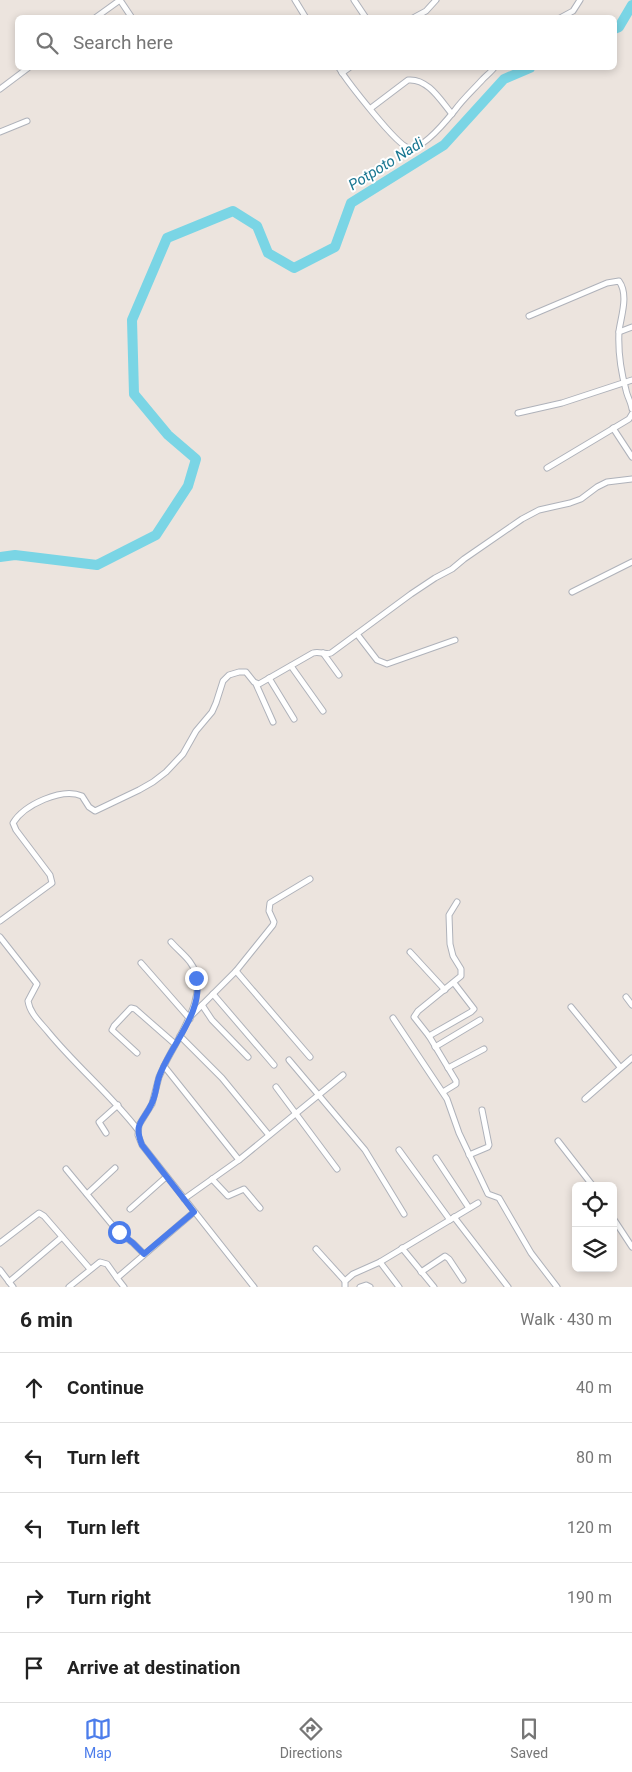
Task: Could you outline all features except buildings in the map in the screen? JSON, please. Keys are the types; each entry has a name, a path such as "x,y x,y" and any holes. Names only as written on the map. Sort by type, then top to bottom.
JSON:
{"street":[{"path":"99,15 120,0 130,15"},
{"path":"295,0 304,15"},
{"path":"354,0 364,15"},
{"path":"419,15 426,11 436,0"},
{"path":"566,15 573,11 580,0"},
{"path":"0,89 25,70"},
{"path":"340,70 397,140 407,148 414,148 422,143 444,123 492,70"},
{"path":"342,73 346,70"},
{"path":"371,108 408,80 415,80 428,87 452,114"},
{"path":"0,132 27,120"},
{"path":"529,316 607,283 619,281 622,285 623,294 619,332 624,382 632,408"},
{"path":"619,332 632,327"},
{"path":"518,414 562,403 632,380"},
{"path":"547,468 629,419 632,414"},
{"path":"613,428 632,458"},
{"path":"256,684 313,653 330,653 410,594 452,569 531,514 548,507 570,504 607,482 632,479"},
{"path":"572,592 632,562"},
{"path":"357,634 377,660 387,664 454,640"},
{"path":"323,653 339,675"},
{"path":"291,666 323,711"},
{"path":"0,921 49,885 52,880 13,823 40,800 70,793 82,796 89,807 95,811 153,782 166,772 182,754 214,708 221,684 226,678 243,671 256,684 273,722"},
{"path":"269,678 294,719"},
{"path":"190,1017 236,971 274,922 269,911 270,903 310,879"},
{"path":"443,1092 456,1082 429,1036 415,1020 415,1015 461,976 462,973 451,950 449,915 457,902"},
{"path":"0,937 38,984 28,1001 30,1009 58,1044 118,1105 138,1130"},
{"path":"171,942 190,961 198,985 190,1017 164,1066 152,1104 139,1124 138,1134 142,1145 166,1177 254,1287"},
{"path":"410,952 445,990"},
{"path":"141,963 190,1017"},
{"path":"236,971 310,1057"},
{"path":"429,1036 474,1009 454,983"},
{"path":"213,994 274,1066"},
{"path":"626,997 632,1005"},
{"path":"202,1004 212,1020 248,1057"},
{"path":"571,1007 620,1067"},
{"path":"137,1053 112,1030 131,1008 135,1009 175,1044"},
{"path":"393,1018 443,1092 469,1155 488,1194 499,1198 531,1253 557,1287"},
{"path":"435,1047 480,1020"},
{"path":"180,1036 222,1078 268,1134"},
{"path":"448,1068 484,1049"},
{"path":"586,1099 632,1058"},
{"path":"289,1060 365,1150 404,1214"},
{"path":"164,1066 238,1160"},
{"path":"184,1199 238,1160 342,1075"},
{"path":"276,1087 337,1169"},
{"path":"106,1133 99,1122 118,1105"},
{"path":"469,1155 489,1145 482,1110"},
{"path":"558,1141 590,1182"},
{"path":"399,1150 508,1287"},
{"path":"436,1158 469,1208"},
{"path":"87,1194 115,1168"},
{"path":"66,1169 123,1236 144,1254"},
{"path":"130,1209 166,1177"},
{"path":"212,1178 228,1196 244,1189 260,1208"},
{"path":"316,1249 345,1284 353,1274 380,1262 478,1202"},
{"path":"0,1243 39,1212 90,1269"},
{"path":"117,1278 194,1212"},
{"path":"617,1224 632,1247"},
{"path":"0,1270 11,1285 62,1237"},
{"path":"402,1248 434,1287"},
{"path":"421,1272 445,1256 463,1280"},
{"path":"69,1287 90,1269 102,1262 107,1264 124,1287"},
{"path":"380,1262 399,1287"},
{"path":"360,1287 366,1285 370,1287"}],"waterway":[{"name":"Potpoto Nadi","path":"617,28 632,5"},
{"name":"Potpoto Nadi","path":"0,557 15,555 97,565 156,535 188,486 196,459 168,435 134,394 132,320 167,238 233,211 257,226 268,253 294,268 335,247 351,203 444,145 504,79 525,70"}],"route":[{"path":"119,1232 144,1254 194,1212 142,1145 138,1130 139,1124 152,1104 164,1066 191,1016 198,991 196,978"}]}
